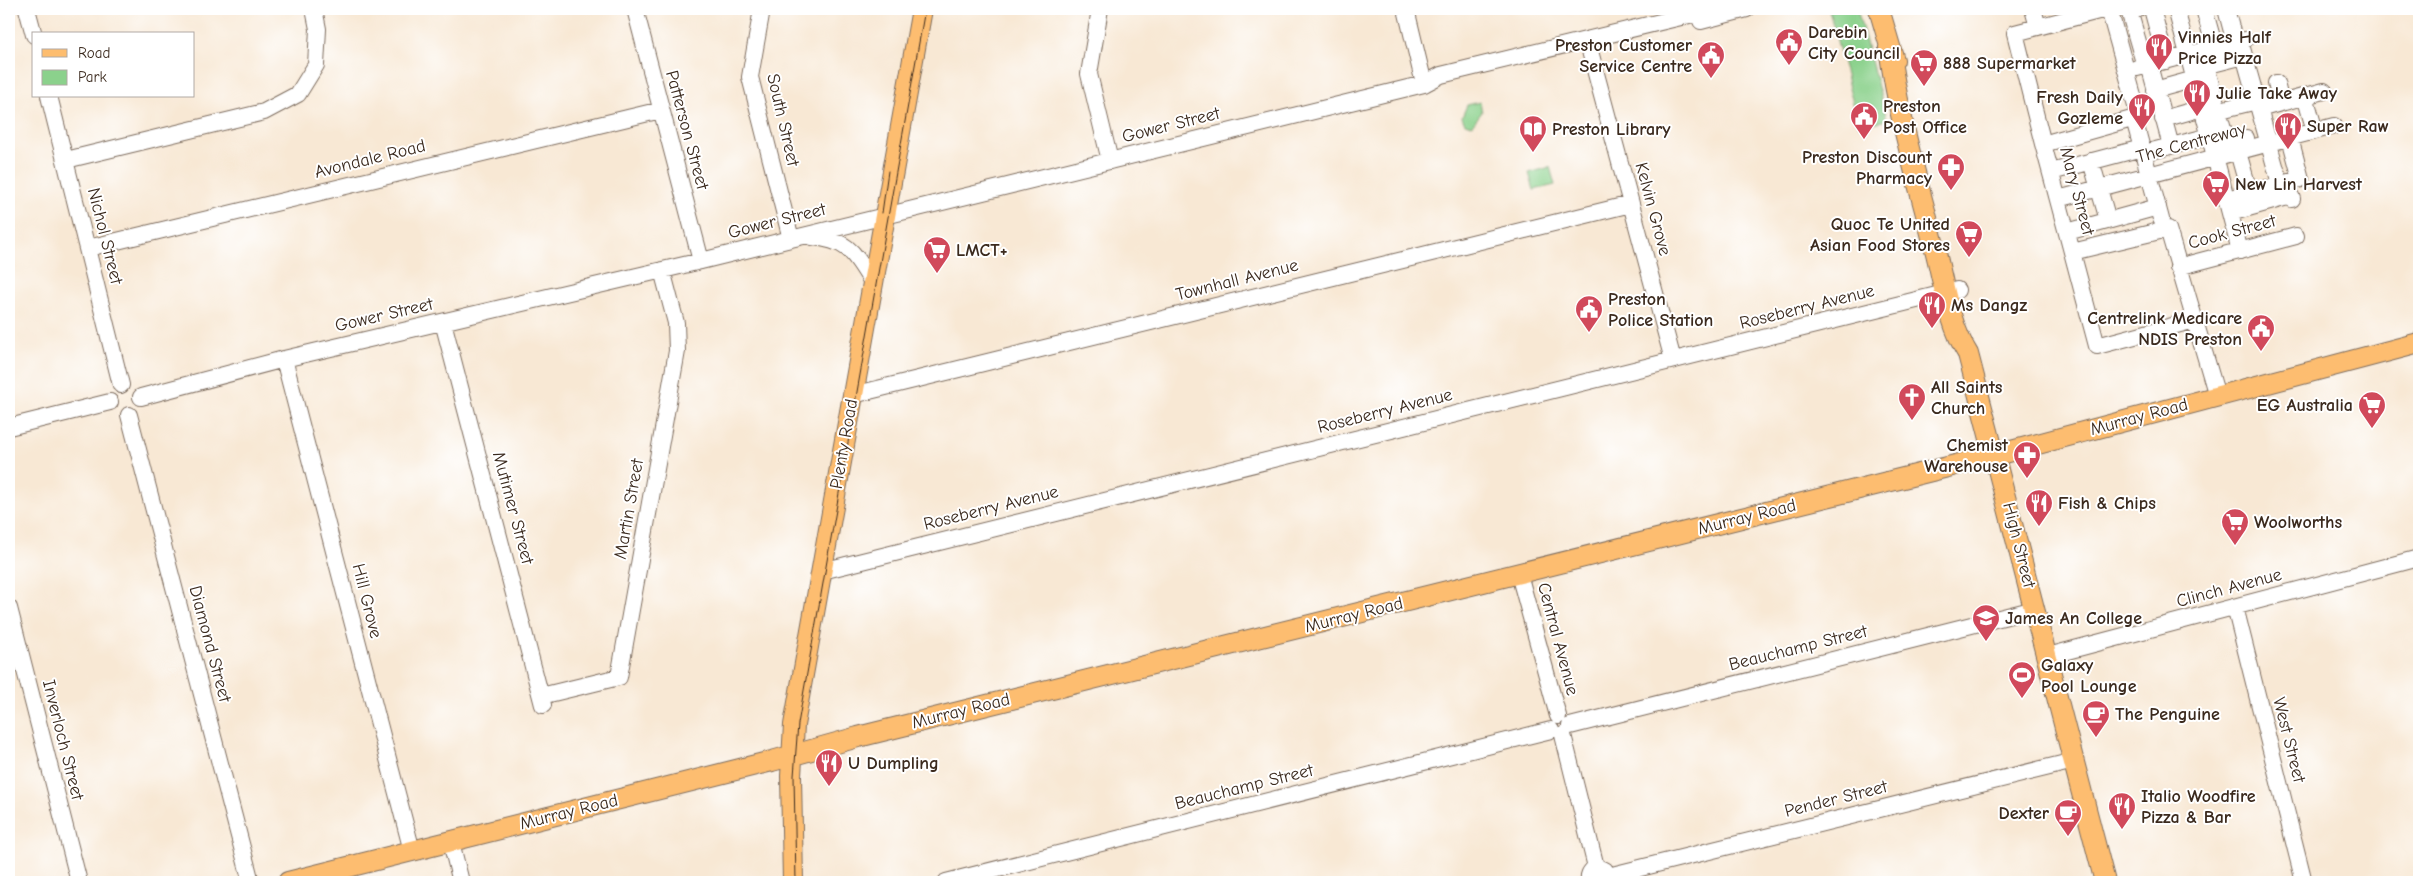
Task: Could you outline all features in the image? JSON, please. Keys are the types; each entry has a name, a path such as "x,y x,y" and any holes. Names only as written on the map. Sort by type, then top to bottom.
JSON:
{"main road":[{"name":"Plenty Road","path":"793,882 792,756 794,725 922,9"},
{"name":"High Street","path":"1879,9 1889,47 1896,96 1952,291 1959,340 1968,354 1996,455 2105,882"},
{"name":"Murray Road","path":"288,882 792,756 858,737 1996,455 2419,343"}],"street":[{"path":"27,9 33,32"},
{"path":"66,160 264,112 298,94 316,65 318,29 314,9"},
{"name":"Patterson Street","path":"635,9 701,261"},
{"name":"South Street","path":"762,9 750,78 797,237"},
{"path":"1100,9 1089,74 1110,161"},
{"path":"1406,9 1424,84"},
{"name":"Gower Street","path":"141,397 284,359 701,261 1424,84 1445,83 1714,9"},
{"name":"Gower Street","path":"1588,44 1746,9"},
{"path":"2033,9 2038,27"},
{"path":"2043,144 2015,33 2107,9 2139,117 2134,119 2160,213 2108,220 2067,232"},
{"path":"2137,9 2130,14 2144,66 2155,90 2171,146"},
{"path":"2152,9 2166,61"},
{"path":"2176,9 2221,147 2251,200"},
{"path":"2204,9 2214,48"},
{"path":"2226,9 2241,45 2285,195"},
{"name":"Kelvin Grove","path":"1588,44 1673,360"},
{"path":"2155,90 2195,67 2241,45"},
{"path":"2195,67 2214,48 2241,45"},
{"path":"2144,66 2166,61 2195,67"},
{"path":"2251,82 2273,80 2281,103"},
{"path":"2163,119 2208,111 2281,103 2324,91"},
{"path":"2267,138 2313,126 2305,96"},
{"name":"Nichol Street","path":"50,98 121,385"},
{"name":"Avondale Road","path":"88,248 661,110"},
{"name":"Mary Street","path":"2134,119 2043,144 2097,346 2195,320"},
{"name":"The Centreway","path":"2058,199 2150,175 2221,147 2267,138 2290,138 2313,126 2334,126"},
{"path":"2229,206 2251,200 2285,195 2301,179 2290,138"},
{"path":"2051,172 2171,146 2221,147"},
{"path":"2221,147 2229,206 2240,251"},
{"path":"2091,162 2108,220"},
{"path":"2072,166 2079,194"},
{"name":"Townhall Avenue","path":"853,395 1631,204"},
{"name":"Mary Street","path":"2072,252 2168,228 2217,396"},
{"name":"Cook Street","path":"2178,267 2296,236"},
{"path":"797,237 826,238 845,245 857,256 872,282"},
{"name":"Martin Street","path":"542,700 620,677 677,351 676,322 662,270"},
{"name":"Roseberry Avenue","path":"822,571 1952,291"},
{"name":"Mutimer Street","path":"443,322 542,700"},
{"name":"Hill Grove","path":"284,359 412,851"},
{"path":"121,385 134,387 141,397 139,407 129,415 116,412 110,402 112,392 121,385"},
{"path":"9,427 110,402"},
{"name":"Diamond Street","path":"129,415 251,882"},
{"name":"Clinch Avenue","path":"2048,656 2419,558"},
{"name":"Central Avenue","path":"1519,574 1561,727 1595,878"},
{"name":"West Street","path":"2235,607 2304,882"},
{"name":"Inverloch Street","path":"9,608 79,882"},
{"name":"Beauchamp Street","path":"946,882 2035,609"},
{"name":"Pender Street","path":"1595,878 2074,761"},
{"path":"451,842 461,882"}],"green space":[{"path":"1857,9 1887,120 1859,126 1829,10"},
{"path":"1480,102 1482,112 1472,125 1465,123 1462,117 1467,105"},
{"path":"1550,167 1555,185 1534,190 1529,173"}],"tram line":[{"path":"796,882 794,776 798,724 925,9"},
{"path":"882,213 888,171"}],"place":[{"name":"Darebin City Council","path":"1789,66"},
{"name":"Vinnies Half Price Pizza","path":"2159,71"},
{"name":"Preston Customer Service Centre","path":"1711,79"},
{"name":"888 Supermarket","path":"1924,87"},
{"name":"Julie Take Away","path":"2197,117"},
{"name":"Fresh Daily Gozleme","path":"2142,131"},
{"name":"Preston Post Office","path":"1864,140"},
{"name":"Super Raw","path":"2288,150"},
{"name":"Preston Library","path":"1533,153"},
{"name":"Preston Discount Pharmacy","path":"1951,191"},
{"name":"New Lin Harvest","path":"2216,208"},
{"name":"Quoc Te United Asian Food Stores","path":"1969,258"},
{"name":"LMCT+","path":"937,274"},
{"name":"Ms Dangz","path":"1932,329"},
{"name":"Preston Police Station","path":"1589,333"},
{"name":"Centrelink Medicare NDIS Preston","path":"2261,352"},
{"name":"All Saints Church","path":"1912,421"},
{"name":"EG Australia","path":"2372,429"},
{"name":"Chemist Warehouse","path":"2027,479"},
{"name":"Fish & Chips","path":"2039,527"},
{"name":"Woolworths","path":"2235,546"},
{"name":"James An College","path":"1986,642"},
{"name":"Galaxy Pool Lounge","path":"2022,699"},
{"name":"The Penguine","path":"2096,738"},
{"name":"U Dumpling","path":"829,787"},
{"name":"Italio Woodfire Pizza & Bar","path":"2122,830"},
{"name":"Dexter","path":"2068,837"}]}
